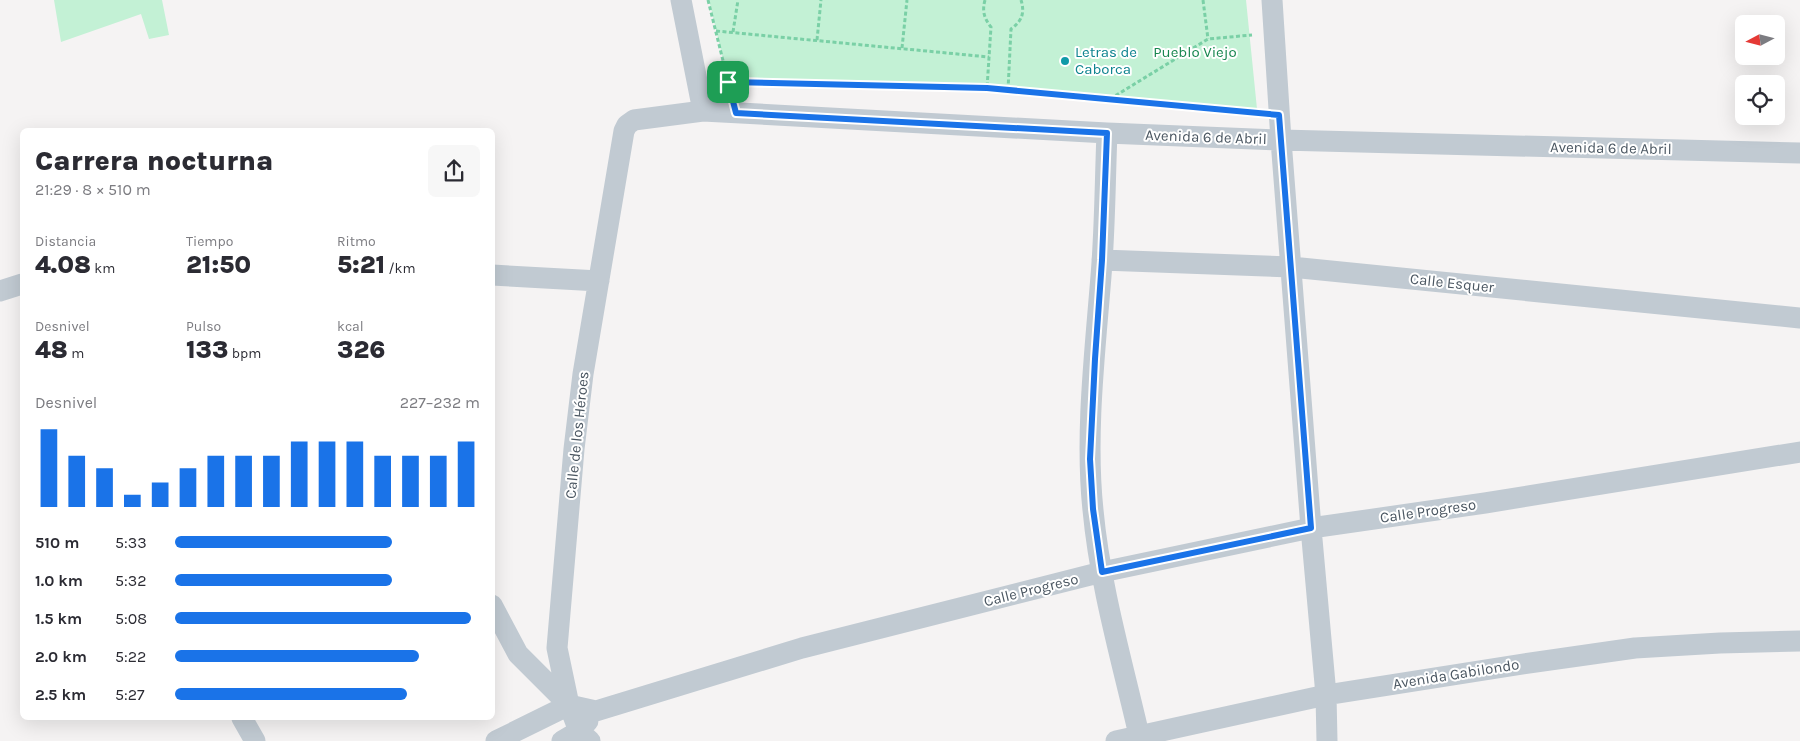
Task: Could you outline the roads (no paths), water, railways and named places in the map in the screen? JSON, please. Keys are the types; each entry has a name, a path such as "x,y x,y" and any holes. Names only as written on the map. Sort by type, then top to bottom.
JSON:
{"street":[{"path":"681,0 703,111"},
{"path":"1272,0 1311,528 1326,695 1327,741"},
{"name":"Avenida 6 de Abril","path":"627,125 634,120 703,111 1107,133 1281,140 1800,153"},
{"name":"Calle de los Héroes","path":"577,738 557,648 574,449 583,374 624,131 627,125"},
{"path":"1107,133 1102,260 1090,459 1093,509 1102,572 1139,735"},
{"name":"Calle Esquer","path":"1102,260 1291,267 1800,318"},
{"path":"495,275 599,281"},
{"name":"Calle Progreso","path":"569,705 596,711 802,648 1102,572 1311,528 1495,502 1800,452"},
{"path":"495,611 518,654 569,705 496,741"},
{"name":"Avenida Gabilondo","path":"1116,741 1326,695 1523,664 1635,648 1800,641"},
{"path":"577,738 596,711"},
{"path":"243,720 255,741"}],"place":[{"name":"Letras de Caborca","path":"1065,61"}],"park label":[{"name":"Pueblo Viejo","path":"1195,52"}]}
